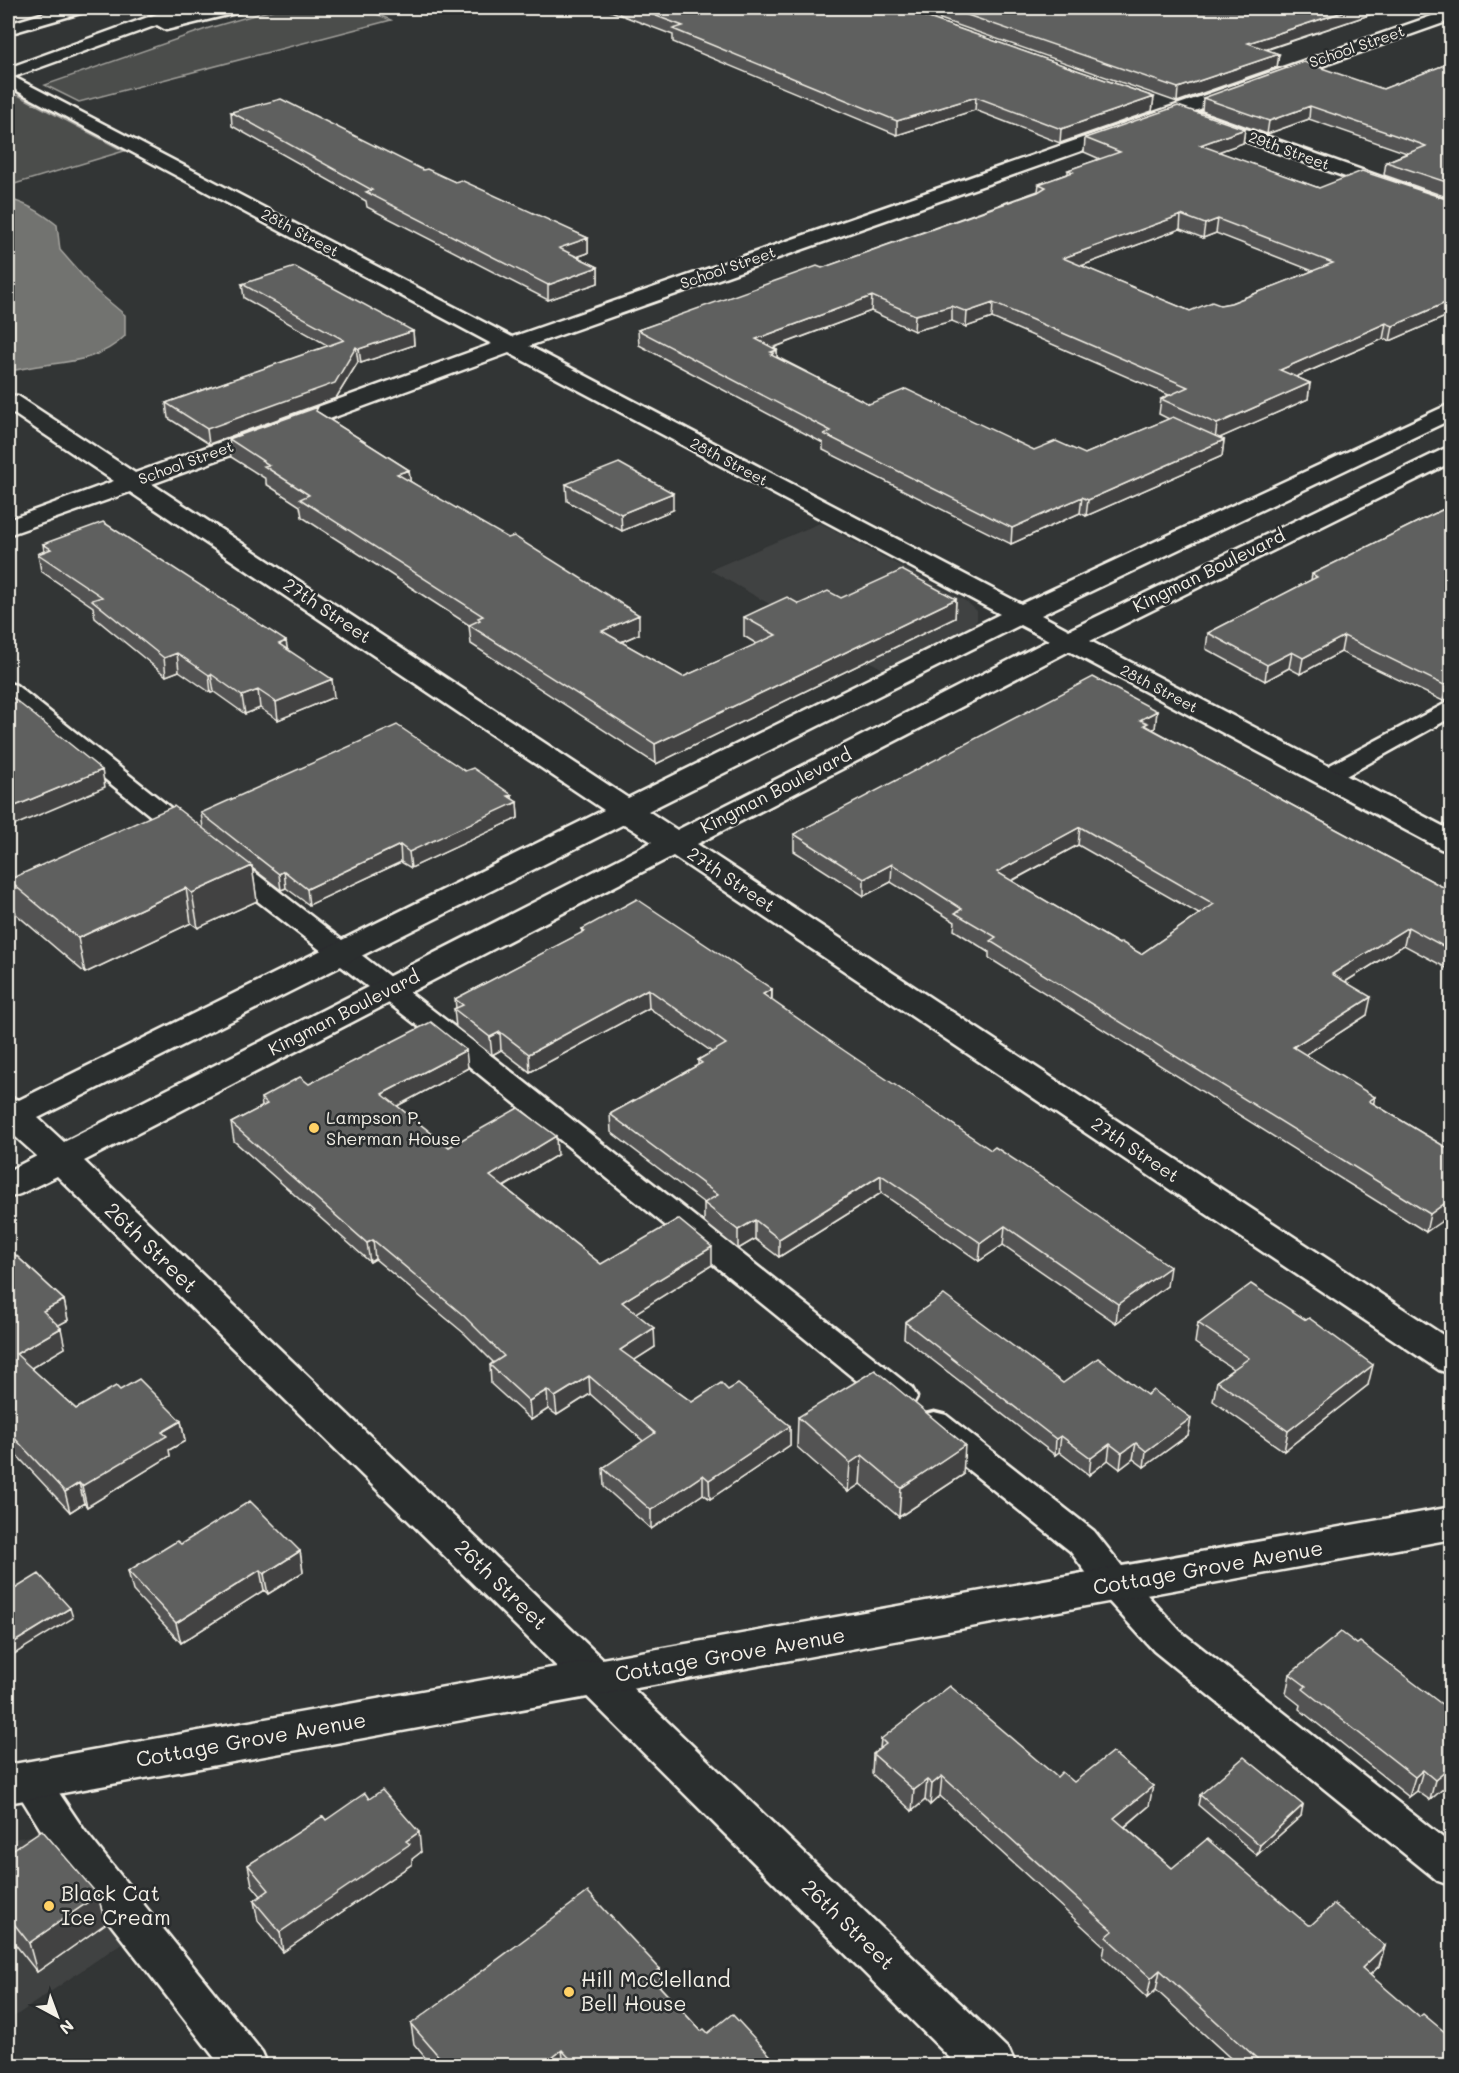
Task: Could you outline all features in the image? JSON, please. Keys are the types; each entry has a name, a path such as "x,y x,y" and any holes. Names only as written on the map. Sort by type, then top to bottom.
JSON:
{"main road":[{"path":"8,28 78,8"},
{"path":"8,74 188,8"},
{"path":"74,49 234,8"},
{"path":"1429,8 1452,14"},
{"name":"School Street","path":"8,528 511,344 1452,14"},
{"name":"28th Street","path":"8,80 1452,843"},
{"name":"29th Street","path":"1150,101 1452,209"},
{"name":"27th Street","path":"10,401 1452,1360"},
{"path":"10,1114 1019,615 1452,410"},
{"name":"Kingman Boulevard","path":"8,1186 1068,640 1452,452"},
{"name":"26th Street","path":"10,1114 60,1159 992,2066"},
{"name":"Cottage Grove Avenue","path":"13,1782 596,1679 1452,1523"}],"lane":[{"path":"8,690 1082,1541 1116,1585 1167,1641 1452,1869"},
{"path":"1326,777 1452,707"},
{"path":"13,1782 70,1842 247,2066"}],"shaded area":[{"path":"279,8 362,8 391,20 79,102 45,85 209,28"},
{"path":"18,95 124,151 8,186 8,99"},
{"path":"8,199 34,209 57,225 60,250 94,289 125,315 125,336 99,353 84,358 8,372"},
{"path":"820,523 967,602 977,611 977,620 973,625 883,669 710,570"},
{"path":"36,1835 123,1942 8,2021 8,1840"}],"building":[{"path":"635,8 900,8 1154,97 1061,129 976,97 897,121 673,29 683,26"},
{"path":"947,8 1355,8 1248,43 1279,54 1178,88"},
{"path":"1304,62 1383,89 1452,62 1452,184 1386,162 1426,146 1418,143 1310,106 1269,121 1203,98"},
{"path":"281,99 423,170 427,169 455,182 461,180 588,238 559,248 598,267 548,285 366,192 372,190 231,112"},
{"path":"1178,106 1245,129 1200,145 1319,188 1362,171 1452,201 1452,300 1393,326 1386,323 1280,370 1310,383 1217,424 1161,399 1188,387 993,303 967,312 952,306 915,315 872,296 756,339 777,350 771,352 774,353 771,355 869,404 906,389 1034,450 1056,441 1085,454 1173,417 1224,440 1088,500 1082,497 1012,528 824,434 831,431 638,330 817,266 822,268 1038,192 1046,187 1039,184 1073,172 1068,170 1120,152 1085,138","holes":["1181,215 1205,224 1218,219 1333,263 1231,303 1220,305 1212,302 1190,311 1063,258"]},
{"path":"295,267 413,331 359,349 356,347 335,383 207,429 166,403 344,340 242,284"},
{"path":"318,407 316,411 409,470 397,474 508,538 514,536 639,615 602,631 683,677 776,635 744,617 787,597 799,604 828,591 841,598 902,570 956,599 655,744 469,625 483,616 300,499 309,495 264,466 269,465 229,439"},
{"path":"619,463 673,493 621,514 566,484"},
{"path":"1452,505 1452,683 1446,686 1344,636 1303,658 1292,652 1267,665 1208,633 1317,577 1312,574"},
{"path":"103,522 286,641 279,644 332,679 276,702 258,690 242,696 177,653 164,658 92,600 102,597 38,554 51,549 43,544"},
{"path":"1093,677 1157,711 1140,720 1148,723 1144,725 1452,892 1452,951 1408,927 1332,974 1371,997 1293,1047 1375,1097 1369,1101 1452,1151 1452,1198 1430,1214 990,941 996,937 955,913 962,909 892,864 864,879 794,834","holes":["1080,827 1214,904 1141,954 1121,942 1119,944 997,872"]},
{"path":"8,694 102,770 8,809"},
{"path":"397,725 465,771 473,768 512,795 508,796 517,802 409,852 400,845 307,889 284,871 279,874 201,813"},
{"path":"174,806 252,866 192,893 186,888 78,938 8,880"},
{"path":"637,899 772,989 763,994 830,1041 991,1150 995,1147 1056,1187 1170,1267 1118,1304 1005,1226 981,1243 881,1175 779,1239 755,1220 738,1230 704,1203 718,1195 610,1114 702,1063 698,1060 726,1044 648,989 529,1054 500,1032 490,1037 454,1009 463,1005 455,999 585,931 582,929"},
{"path":"431,1022 466,1050 382,1094 449,1147 518,1108 556,1136 490,1176 601,1264 678,1219 712,1247 622,1302 654,1328 620,1350 692,1402 721,1383 728,1390 738,1384 790,1426 709,1480 703,1475 651,1510 603,1468 655,1433 589,1376 555,1397 547,1390 529,1401 490,1365 504,1356 463,1315 373,1240 367,1243 231,1123 267,1104 261,1098 300,1077 309,1084"},
{"path":"8,1248 64,1300 43,1311 61,1328 16,1354 76,1409 116,1386 120,1390 139,1379 181,1421 162,1432 167,1436 82,1486 79,1483 65,1492 8,1431"},
{"path":"1251,1284 1306,1320 1309,1318 1373,1365 1288,1431 1217,1381 1249,1358 1198,1323"},
{"path":"944,1295 1063,1383 1098,1358 1147,1395 1153,1390 1191,1418 1146,1451 1136,1443 1122,1453 1110,1444 1091,1458 1061,1436 1056,1439 905,1322"},
{"path":"875,1370 965,1445 901,1488 862,1455 850,1463 798,1417"},
{"path":"250,1501 300,1551 264,1574 260,1570 176,1623 128,1571 177,1541 181,1544"},
{"path":"39,1574 70,1608 8,1646 8,1593"},
{"path":"1341,1632 1357,1644 1360,1642 1452,1712 1452,1766 1435,1780 1423,1770 1415,1777 1303,1689 1306,1686 1290,1674"},
{"path":"950,1686 1057,1777 1062,1772 1074,1782 1112,1752 1153,1786 1114,1818 1172,1868 1207,1839 1308,1925 1311,1925 1334,1904 1385,1946 1362,1968 1419,2017 1423,2014 1452,2038 1452,2066 1265,2066 1160,1970 1151,1978 1106,1937 1113,1931 942,1776 932,1784 927,1780 914,1790 873,1754 886,1744 881,1739"},
{"path":"1244,1757 1303,1805 1260,1845 1200,1795"},
{"path":"382,1790 419,1832 406,1841 410,1844 280,1932 254,1901 269,1890 248,1865 323,1816 326,1820 365,1793 369,1799"},
{"path":"42,1830 98,1895 29,1943 8,1916 8,1853"},
{"path":"588,1892 660,1969 650,1976 701,2031 704,2029 708,2033 732,2014 780,2066 577,2066 562,2050 542,2066 447,2066 411,2024"}],"place":[{"name":"Lampson P. Sherman House","path":"314,1128"},
{"name":"Black Cat Ice Cream","path":"49,1906"},
{"name":"Hill McClelland Bell House","path":"569,1992"}]}
